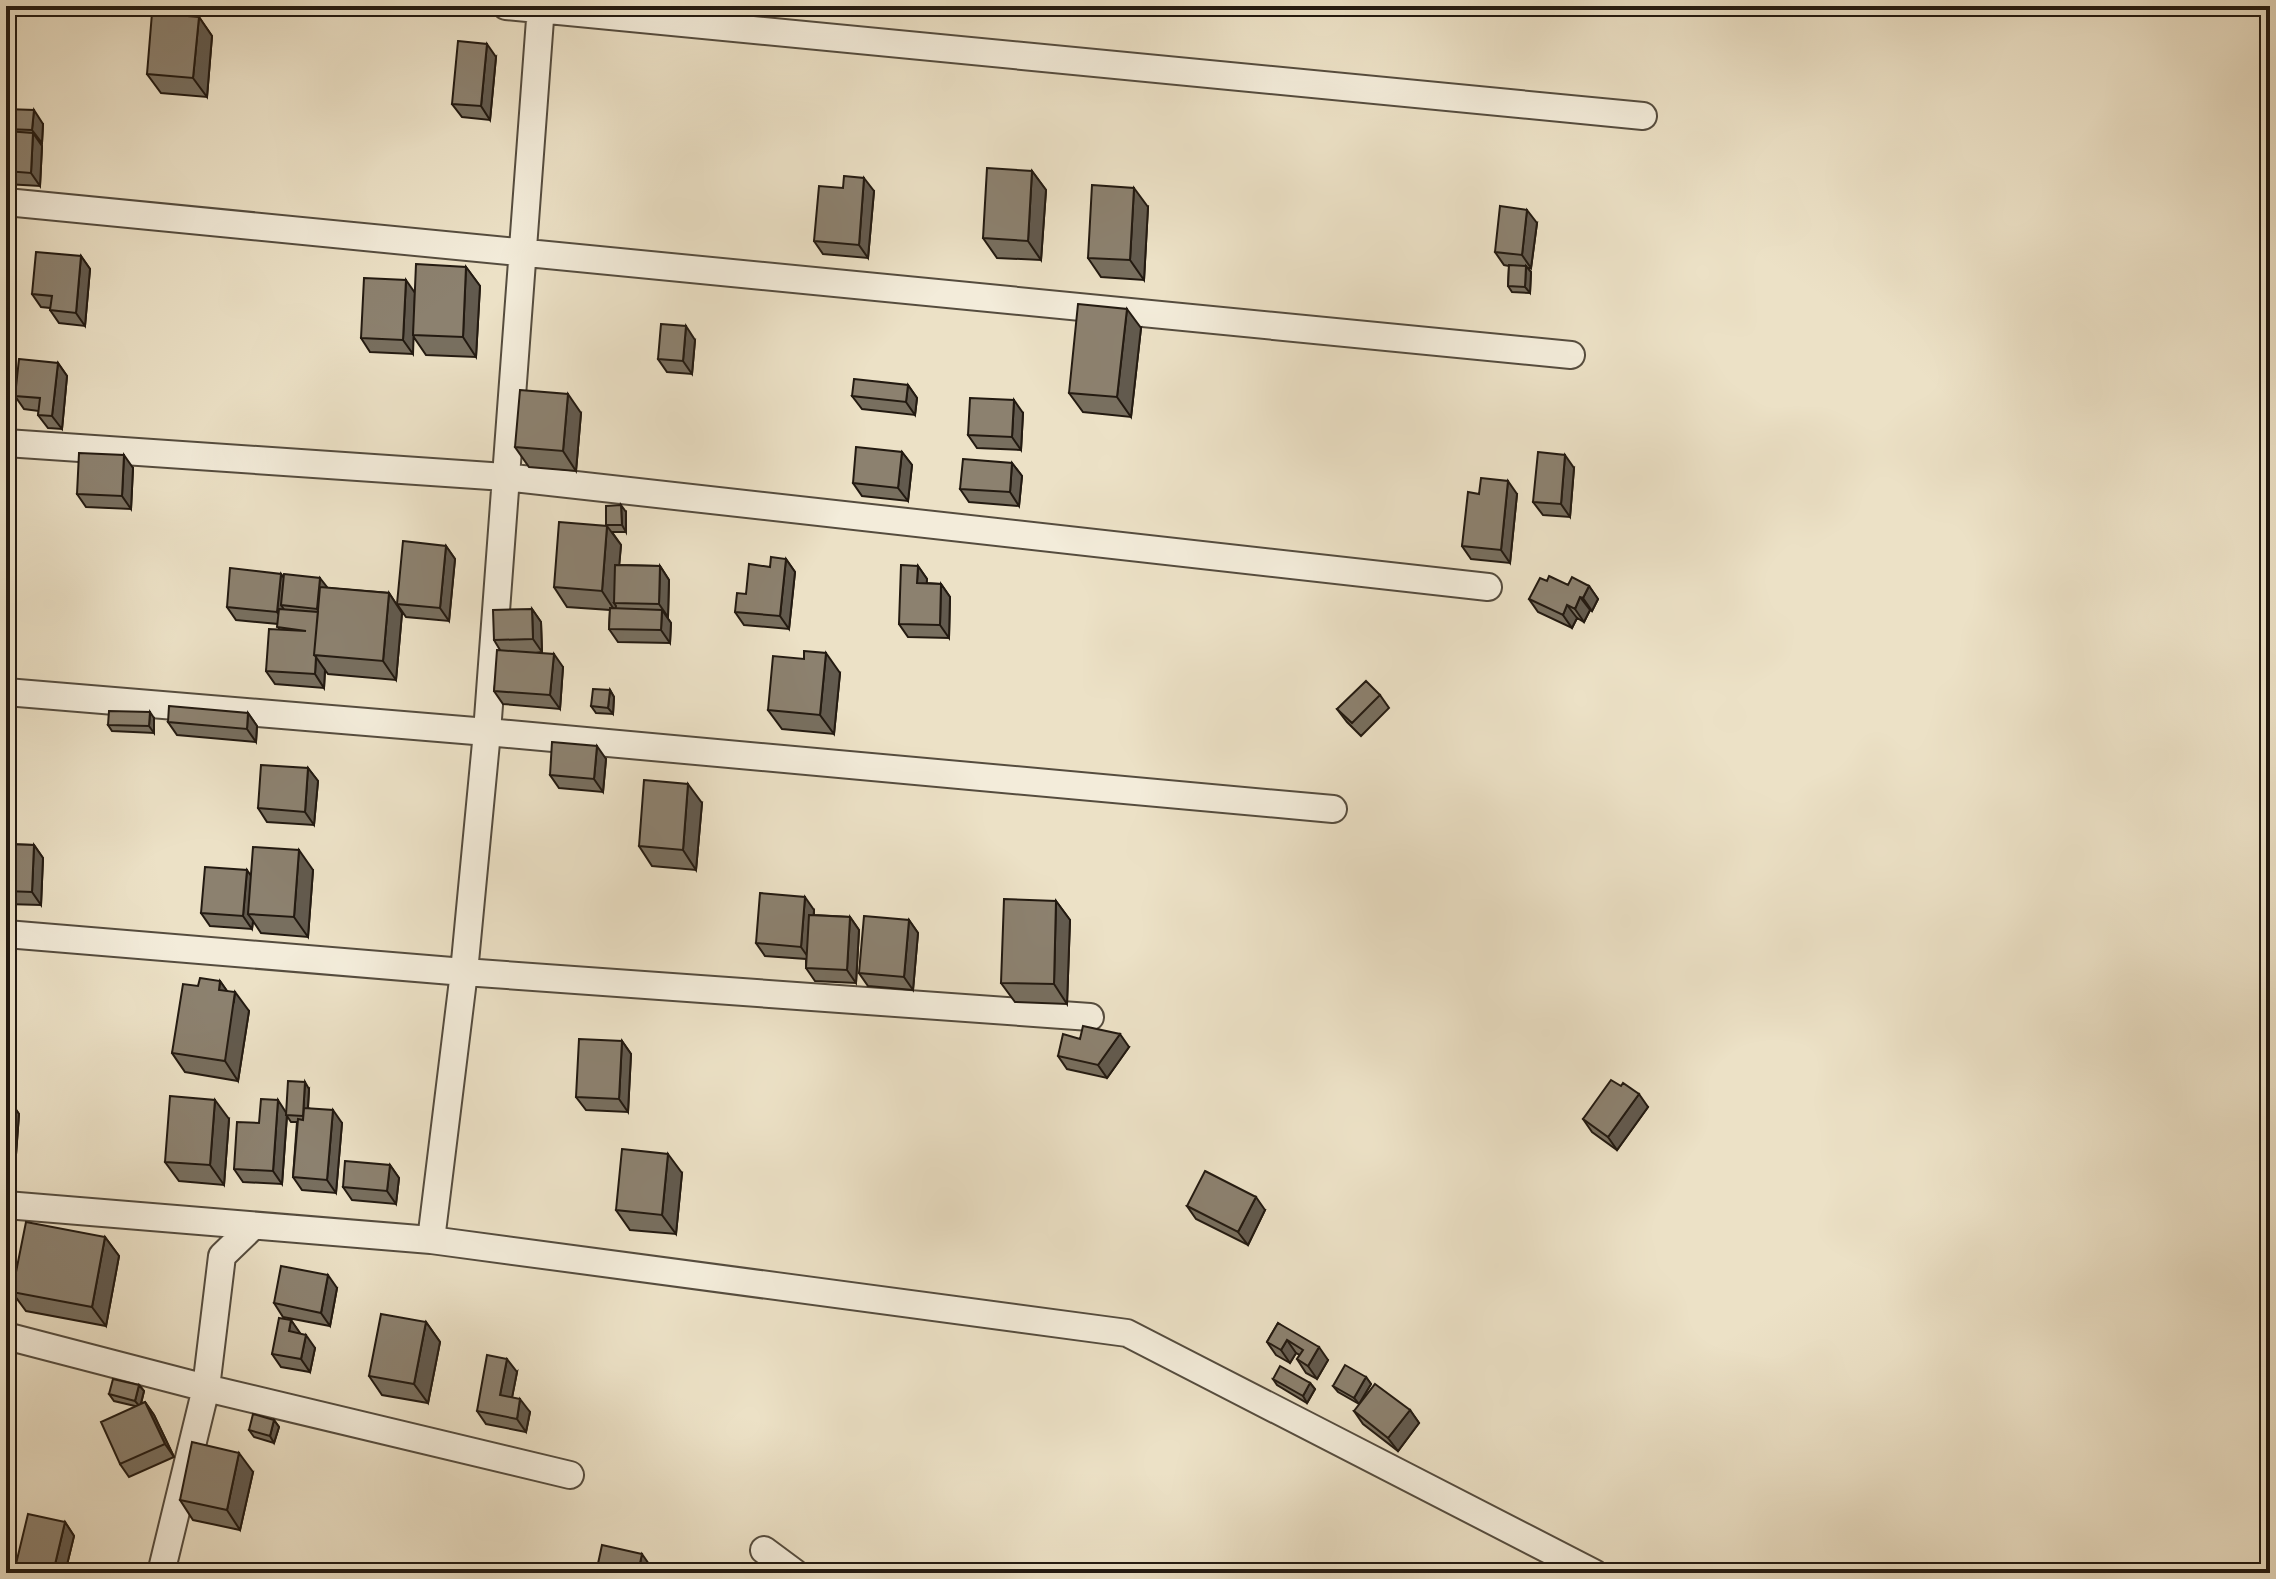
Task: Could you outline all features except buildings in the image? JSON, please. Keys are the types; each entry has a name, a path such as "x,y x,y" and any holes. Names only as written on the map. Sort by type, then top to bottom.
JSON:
{"street":[{"path":"506,6 1643,116"},
{"path":"431,1240 464,972 487,732 541,8"},
{"path":"6,202 1571,355"},
{"path":"6,443 505,477 1488,587"},
{"path":"6,692 1333,809"},
{"path":"6,934 464,972 1090,1017"},
{"path":"6,1205 431,1240 1127,1333 1594,1573"},
{"path":"161,1573 206,1388 222,1256 253,1226"},
{"path":"6,1336 206,1388 570,1475"},
{"path":"764,1550 795,1573"}]}
